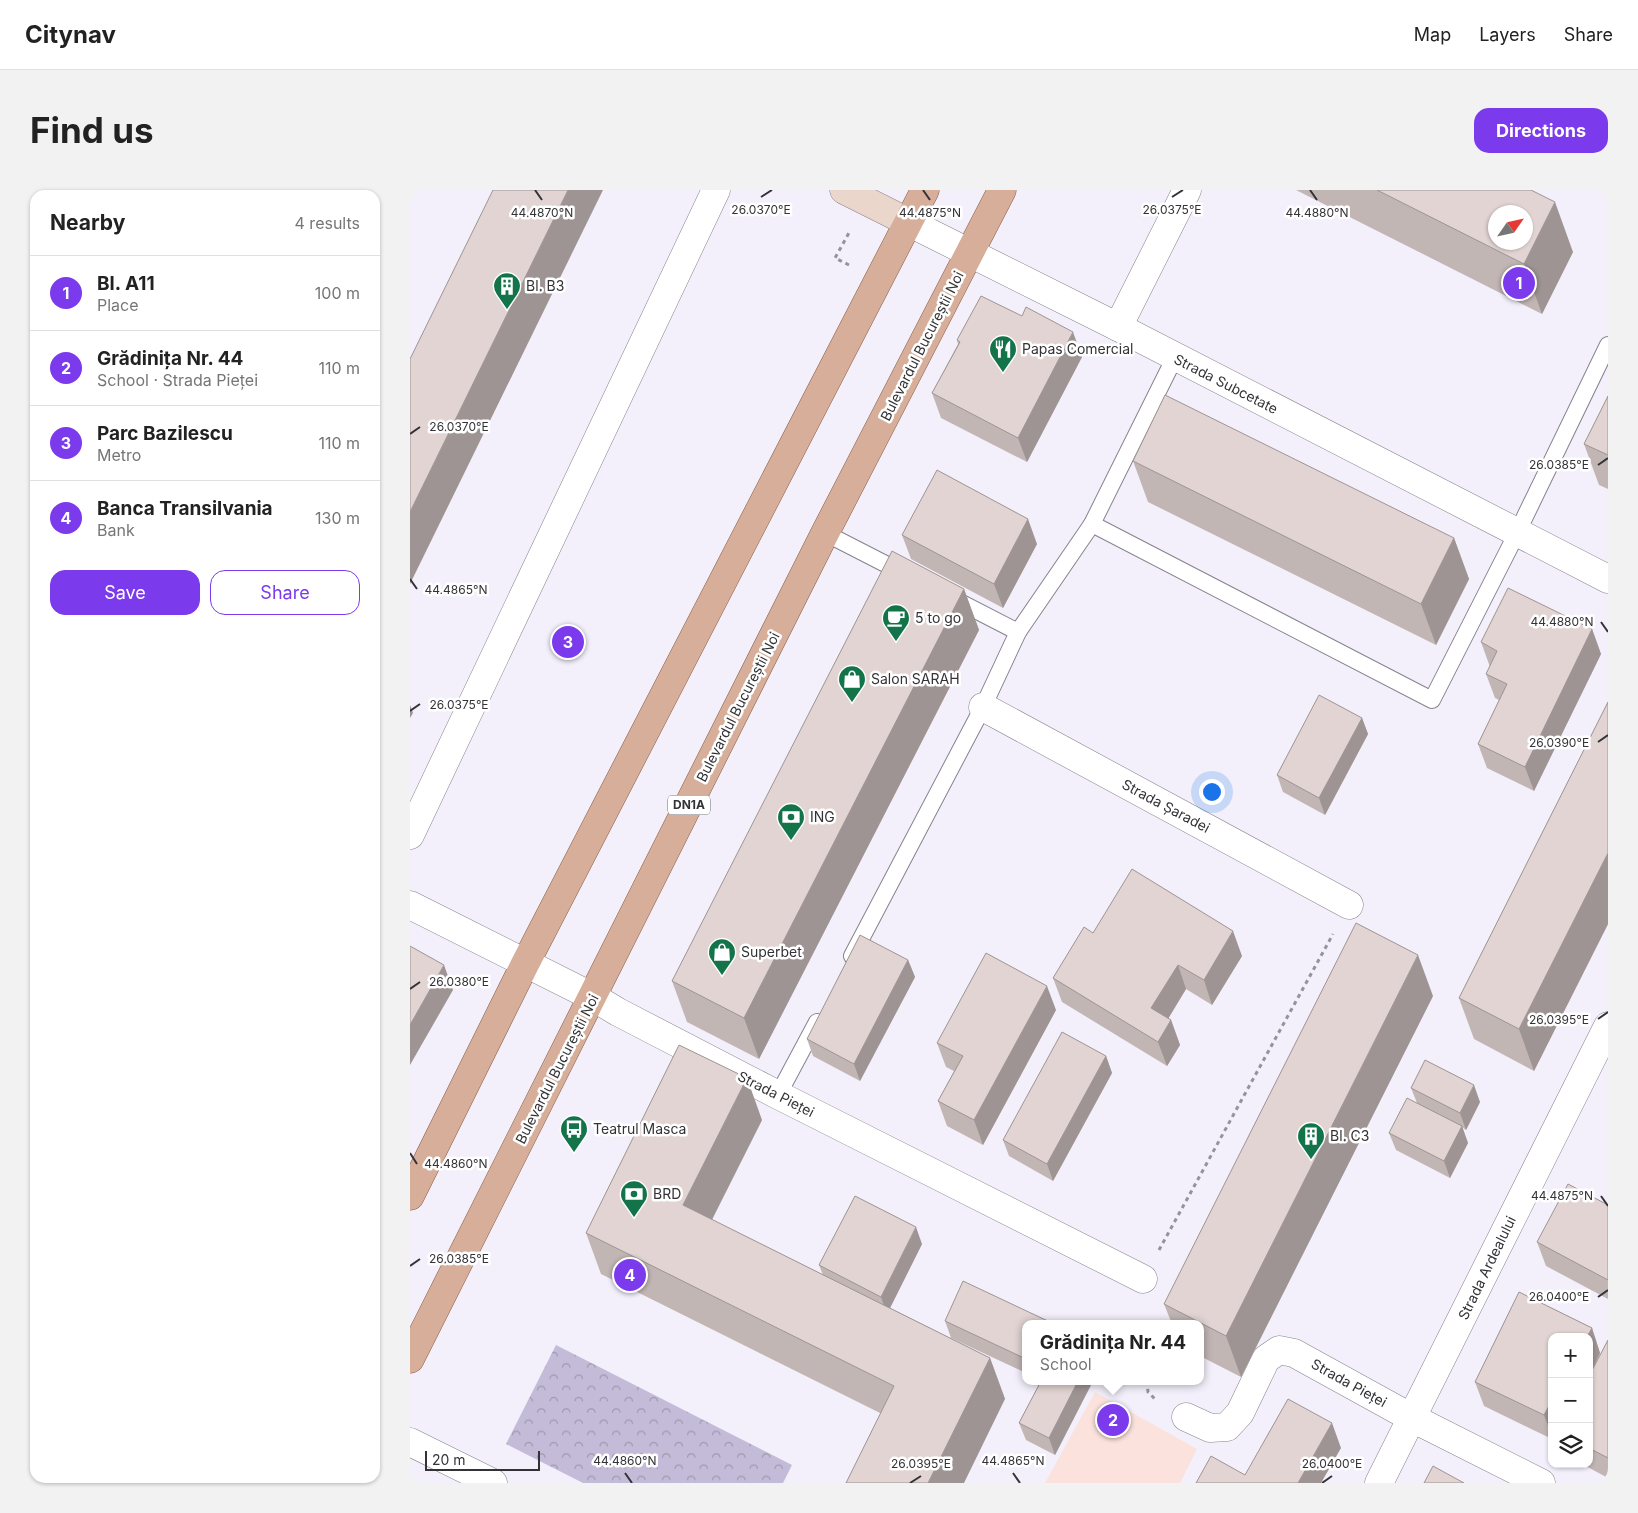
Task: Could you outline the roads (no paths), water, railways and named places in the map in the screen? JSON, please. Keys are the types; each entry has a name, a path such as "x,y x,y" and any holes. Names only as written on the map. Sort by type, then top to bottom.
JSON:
{"main road":[{"path":"410,1196 525,964 925,190"},
{"name":"Bulevardul Bucureștii Noi","path":"411,1356 825,533 1002,190"}],"street":[{"path":"410,834 716,190"},
{"name":"Strada Subcetate","path":"844,190 1118,327 1608,579"},
{"path":"1118,327 1187,190"},
{"name":"Strada Șaradei","path":"983,707 1349,904"},
{"name":"Strada Pieței","path":"410,905 593,997 778,1095 1144,1279"},
{"name":"Strada Ardealului","path":"1379,1483 1604,1042"},
{"name":"Strada Pieței","path":"1186,1416 1210,1428 1227,1427 1240,1413 1266,1359 1279,1350 1294,1353 1412,1418 1541,1483"},
{"path":"410,1442 459,1476 493,1483"}],"lane":[{"path":"1092,524 1432,700 1517,533 1608,345"},
{"path":"844,972 983,707 1018,632 1092,524 1175,357"},
{"path":"825,533 922,582"},
{"path":"939,591 1018,632"},
{"path":"778,1095 825,1007"}],"place":[{"name":"Bl. A11","path":"1519,283"},
{"name":"Bl. B3","path":"507,310"},
{"name":"Papas Comercial","path":"1003,373"},
{"name":"Parc Bazilescu","path":"568,642"},
{"name":"5 to go","path":"896,642"},
{"name":"Salon SARAH","path":"852,703"},
{"name":"ING","path":"791,841"},
{"name":"Superbet","path":"722,976"},
{"name":"Teatrul Masca","path":"574,1153"},
{"name":"Bl. C3","path":"1311,1160"},
{"name":"BRD","path":"634,1218"},
{"name":"Banca Transilvania","path":"630,1275"},
{"name":"Grădinița Nr. 44","path":"1113,1420"}]}
